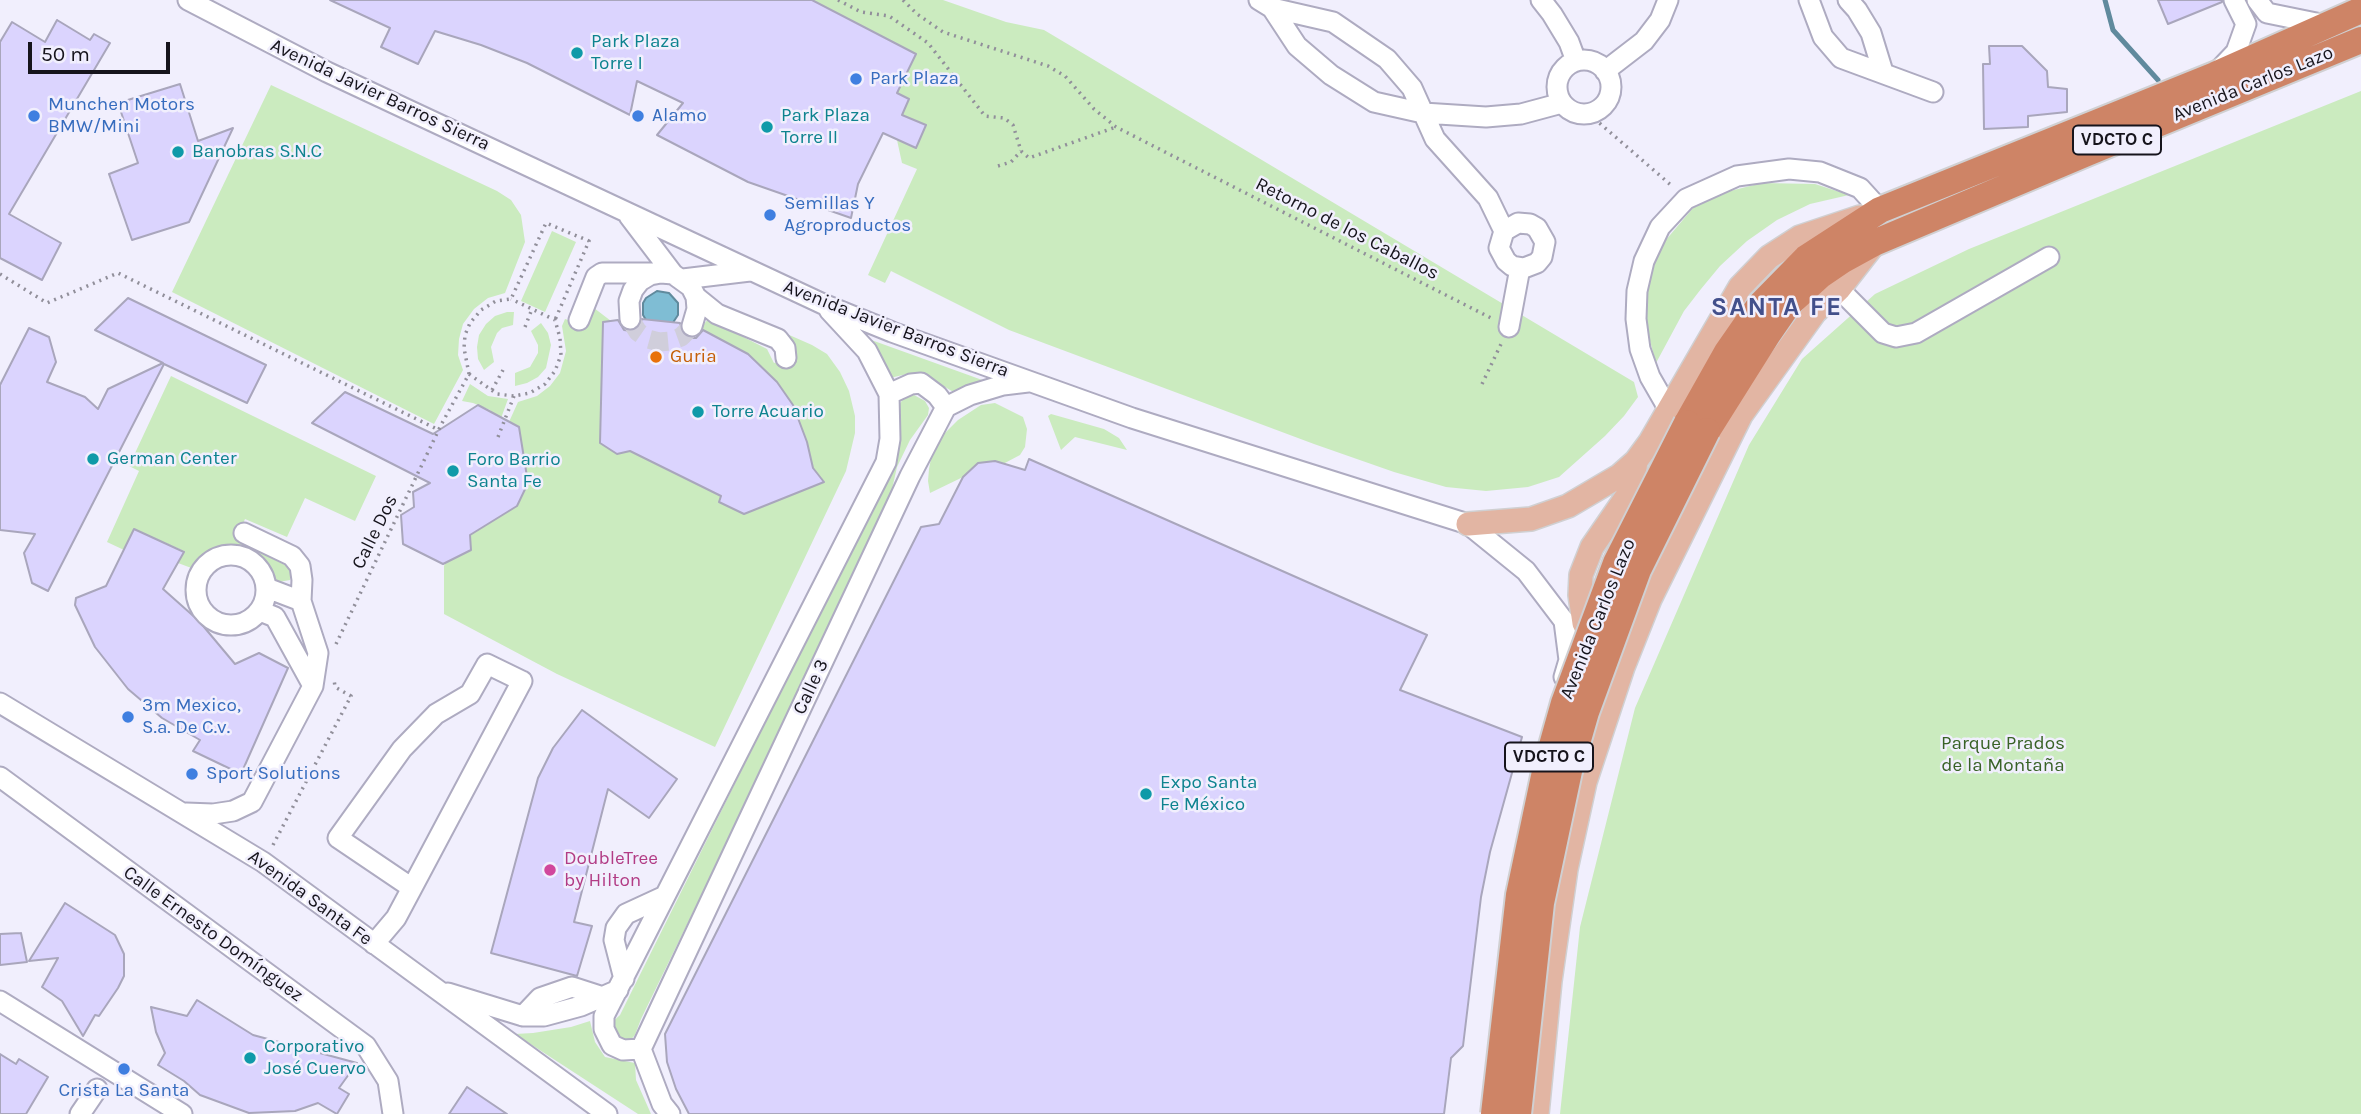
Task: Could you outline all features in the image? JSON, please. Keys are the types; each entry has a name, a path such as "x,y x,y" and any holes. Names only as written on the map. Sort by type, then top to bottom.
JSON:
{"highway":[{"name":"Avenida Carlos Lazo","path":"1494,1114 1520,895 1546,767 1564,703 1616,563 1688,422 1727,352 1759,306 1806,258 1880,210 2215,75 2361,10"},
{"name":"Avenida Carlos Lazo","path":"1518,1114 1541,903 1569,771 1586,712 1688,422 1768,334 1788,305 1821,275 1843,260 1874,243 2361,40"}],"main road":[{"path":"1537,1114 1550,981 1566,869 1586,782 1623,667 1650,599 1741,415 1815,312 1839,289 1874,243"},
{"name":"Avenida Carlos Lazo","path":"1468,524 1531,519 1568,506 1619,476 1688,422"},
{"path":"1623,667 1599,648 1587,632 1580,585 1592,547 1632,489 1636,461"},
{"path":"1510,893 1550,981"}],"street":[{"name":"Avenida Javier Barros Sierra","path":"188,0 327,72 823,304 892,332 1132,418 1468,524 1526,571 1564,621 1569,660"},
{"path":"1541,0 1569,42 1576,61"},
{"path":"1605,71 1644,41 1660,20 1668,0"},
{"path":"1808,0 1823,37 1841,58 1933,92"},
{"path":"1848,0 1871,33 1883,72"},
{"path":"2215,75 2235,52 2246,24 2234,0"},
{"path":"2257,0 2267,12 2326,25"},
{"path":"1266,4 1297,47 1331,75 1374,102 1423,113 1486,117 1521,114 1562,103"},
{"path":"1266,4 1333,22 1387,60 1412,88 1435,139 1488,198 1504,231"},
{"path":"1587,60 1597,63 1605,71 1610,80 1610,91 1607,102 1599,109 1589,114 1579,114 1562,103 1557,83 1567,66 1576,61 1587,60"},
{"path":"1688,422 1650,377 1640,349 1636,319 1637,291 1644,261 1660,227 1686,199 1737,176 1789,169 1820,172 1860,188 1880,210"},
{"path":"626,212 672,275 691,287 697,309 692,326"},
{"path":"1526,223 1537,228 1545,242 1542,257 1531,266 1512,266 1502,256 1500,240 1504,231 1511,225 1526,223"},
{"path":"1839,289 1883,333 1896,337 1916,333 2049,257"},
{"path":"1509,327 1520,268"},
{"path":"631,319 629,301 633,290 640,281 650,275 751,271"},
{"path":"579,320 596,277 602,273 672,275"},
{"path":"696,298 717,314 778,339 785,348 786,358"},
{"name":"Calle 3","path":"823,304 867,351 889,394 890,439 886,462 666,896 615,989 604,1016 604,1029 607,1038 618,1049 641,1049 910,476 946,407"},
{"path":"889,394 911,384 921,383 930,388 946,407 970,395 1031,381"},
{"path":"181,813 213,814 233,811 253,802 313,686 318,653 302,601 300,566 292,556 244,533"},
{"path":"237,554 258,566 267,588 260,611 241,624 230,625 219,623 202,609 196,587 205,566 213,559 237,554"},
{"path":"267,588 302,601"},
{"path":"260,611 275,617 313,686"},
{"name":"Avenida Carlos Lazo","path":"1485,1114 1510,893 1528,806 1569,660"},
{"path":"374,944 396,918 523,681 487,664 470,694 436,714 402,749 338,838 412,888"},
{"name":"Avenida Santa Fe","path":"0,703 263,862 607,1114"},
{"name":"Calle Ernesto Domínguez","path":"0,777 366,1046 388,1081 393,1114"},
{"path":"434,988 523,1016 544,1016 561,1012 615,989 616,928 626,914 666,896"},
{"path":"0,1001 181,1114"},
{"path":"641,1049 662,1104 670,1114"},
{"path":"80,1114 97,1089"}],"path":[{"path":"838,0 861,12 889,16 928,43 985,116 1004,118 1013,125 1021,151 1029,158 1116,127"},
{"name":"Retorno de los Caballos","path":"903,0 917,14 943,32 1048,66 1065,76 1094,109 1116,127 1509,327"},
{"path":"1589,114 1686,199"},
{"path":"998,166 1011,162 1021,151"},
{"path":"512,299 546,223 589,241 555,320 561,355 555,371 545,384 530,393 514,396 497,394 469,374 464,348 470,323 481,310 496,301 512,299 555,320"},
{"path":"0,274 47,303 118,273 439,430"},
{"path":"525,327 533,310"},
{"path":"1482,384 1509,327"},
{"path":"492,390 503,370"},
{"name":"Calle Dos","path":"332,651 469,374"},
{"path":"498,437 514,396"},
{"path":"263,862 351,696 335,687 334,675"}],"green space":[{"path":"812,0 943,0 1006,22 1044,30 1634,382 1638,397 1605,436 1559,477 1528,487 1486,491 1446,487 1314,444 1009,330 891,271 885,283 868,275 917,169 902,163 897,140 916,148 926,126 902,115 909,100 897,93 915,54"},
{"path":"271,85 497,191 511,200 521,215 525,242 505,293 488,298 474,309 463,324 458,355 463,370 434,424 172,292"},
{"name":"Parque Prados de la Montaña","path":"2361,91 2361,1114 1560,1114 1580,927 1635,708 1749,445 1802,359 1875,294 1969,249"},
{"path":"1762,183 1815,184 1849,195 1810,204 1777,220 1747,241 1720,266 1684,311 1656,363 1647,330 1647,281 1665,241 1693,208 1726,192"},
{"path":"552,231 576,242 545,312 521,301"},
{"path":"594,308 611,321 603,323 600,443 617,454 630,451 721,496 719,502 744,514 824,481 813,468 793,405 777,382 748,354 700,329 708,319 767,349 774,363 796,357 787,334 812,345 827,354 849,391 855,416 855,433 846,471 715,747 557,674 444,614 444,566 518,402 537,396 550,386 560,373 566,351 562,326 565,319 587,326"},
{"path":"514,312 513,325 502,328 497,333 491,347 494,362 484,370 478,359 479,335 495,316"},
{"path":"541,323 548,333 551,345 546,368 538,377 515,386 515,373 530,367 538,353 538,345 531,331"},
{"path":"863,337 985,381 955,393 925,375 907,374 890,378"},
{"path":"171,376 376,476 355,521 305,498 287,537 245,519 236,540 285,565 291,570 290,580 273,583 261,559 237,549 222,549 209,554 194,569 178,563 184,551 134,529 124,550 107,542 139,471 129,466"},
{"path":"470,384 488,396 508,399 500,421 490,410 462,401"},
{"path":"914,395 925,401 929,408 928,415 910,440 897,467 886,516 635,1035 627,1044 621,1045 608,1026 620,1015 883,485 898,407 904,397"},
{"path":"995,403 1023,417 1027,429 1025,447 1020,455 1003,464 995,461 978,463 963,477 930,493 929,469 938,440 958,420 981,405"},
{"path":"1051,414 1104,429 1119,438 1127,450 1075,437 1061,450 1048,416"},
{"path":"590,1021 595,1042 605,1057 635,1063 636,1080 651,1114 638,1114 515,1034 571,1027"}],"water":[{"path":"657,291 669,293 678,303 678,315 672,324 646,320 643,315 643,303"}],"building":[{"path":"330,0 812,0 916,54 897,93 909,99 902,115 926,125 916,148 883,133 858,184 851,218 748,182 657,135 683,103 637,81 630,115 527,63 435,31 418,64 381,47 390,28"},
{"path":"2158,0 2222,0 2222,2 2168,24"},
{"name":"Munchen Motors BMW/Mini","path":"57,20 90,40 94,34 110,43 9,214 61,243 42,280 0,258 0,42 12,22 45,42"},
{"path":"1989,46 2022,46 2047,71 2048,87 2067,89 2067,112 2028,116 2028,127 1984,129 1983,64 1990,64"},
{"name":"Banobras S.N.C","path":"180,84 198,141 233,128 189,222 132,240 109,174 138,163 118,103"},
{"name":"German Center","path":"128,298 266,365 247,403 164,364 48,591 32,583 24,553 35,534 0,530 0,385 29,328 49,337 56,362 47,382 85,397 98,409 108,389 163,363 95,330"},
{"name":"Torre Acuario","path":"642,319 680,323 683,334 689,338 696,338 703,330 748,354 777,382 793,405 807,442 813,468 824,482 744,514 719,502 721,496 630,451 617,454 600,443 603,322 618,320 624,330 631,331 637,329"},
{"path":"345,392 433,434 478,405 519,427 528,483 517,506 470,535 471,550 443,564 403,544 401,515 414,507 413,492 430,483 312,423"},
{"name":"Expo Santa Fe México","path":"1029,459 1427,635 1400,690 1522,737 1490,852 1481,897 1463,1046 1451,1058 1444,1114 689,1114 676,1089 667,1062 665,1034 921,527 939,524 963,477 978,463 995,461 1025,470"},
{"path":"134,529 184,552 163,589 199,621 235,664 259,653 288,668 241,774 193,751 200,740 162,718 128,689 95,647 75,605 76,598 106,586"},
{"name":"DoubleTree by Hilton","path":"582,710 677,779 649,818 608,789 574,922 592,926 577,976 491,953 538,778 553,748"},
{"path":"65,903 115,935 124,954 124,976 118,988 99,1016 95,1015 83,1036 62,1001 42,987 58,958 29,961"},
{"path":"21,933 27,962 0,965 0,934"},
{"name":"Corporativo José Cuervo","path":"197,1000 253,1035 357,1063 339,1088 349,1094 337,1114 318,1103 295,1111 249,1113 200,1095 158,1065 165,1053 156,1032 151,1007 187,1016"},
{"path":"0,1054 16,1064 19,1059 48,1077 26,1114 0,1114"},
{"path":"467,1087 507,1114 449,1114"}],"waterway":[{"path":"2105,0 2113,30 2158,80"}],"tunnel":[{"path":"630,319 638,332 659,342 681,337 692,326"}],"place":[{"name":"Park Plaza Torre I","path":"577,53"},
{"name":"Park Plaza","path":"856,79"},
{"name":"Munchen Motors BMW/Mini","path":"34,116"},
{"name":"Alamo","path":"638,116"},
{"name":"Park Plaza Torre II","path":"767,127"},
{"name":"Banobras S.N.C","path":"178,152"},
{"name":"Semillas Y Agroproductos","path":"770,215"},
{"name":"Guria","path":"656,357"},
{"name":"Torre Acuario","path":"698,412"},
{"name":"German Center","path":"93,459"},
{"name":"Foro Barrio Santa Fe","path":"453,471"},
{"name":"3m Mexico, S.a. De C.v.","path":"128,717"},
{"name":"Sport Solutions","path":"192,774"},
{"name":"Expo Santa Fe México","path":"1146,794"},
{"name":"DoubleTree by Hilton","path":"550,870"},
{"name":"Corporativo José Cuervo","path":"250,1058"},
{"name":"Crista La Santa","path":"124,1069"}],"district":[{"name":"SANTA FE","path":"1777,308"}]}
